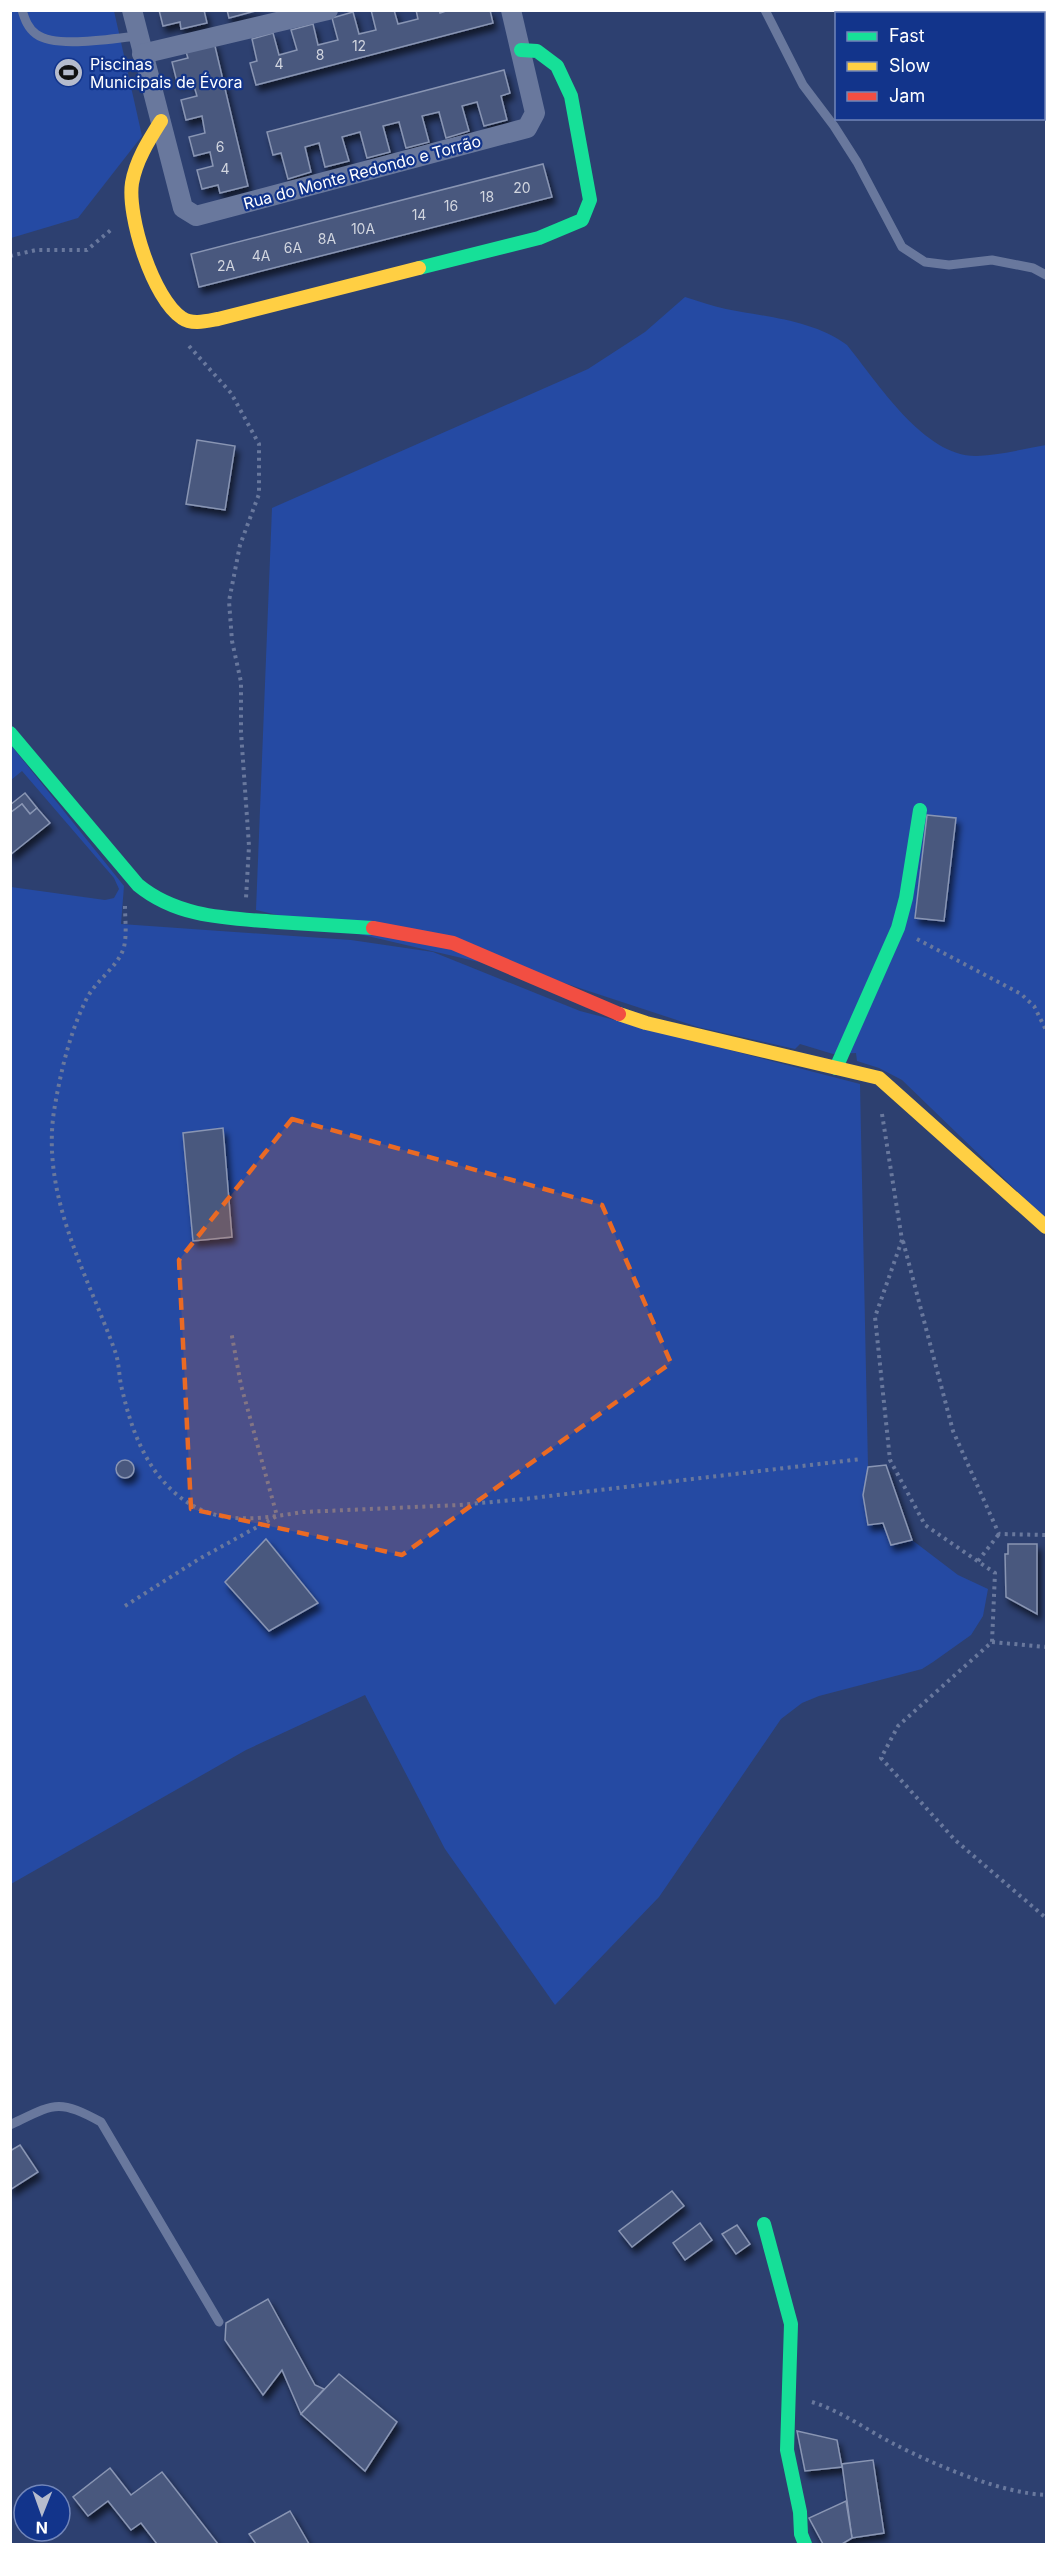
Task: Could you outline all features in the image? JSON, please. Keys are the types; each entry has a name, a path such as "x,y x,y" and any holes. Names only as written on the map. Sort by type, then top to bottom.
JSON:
{"street":[{"path":"132,10 161,121 137,165 131,192 132,214 138,238 168,302 183,318 196,321 218,319 539,238 582,220 590,200 571,96 556,66 537,51 521,50 511,10"},
{"path":"140,45 326,11"},
{"name":"Rua do Monte Redondo e Torrão","path":"161,121 183,208 196,216 527,128 535,113 521,50"},
{"path":"10,733 127,872 150,896 188,912 212,917 381,928 453,943 606,1010 646,1023 879,1078 1047,1227"},
{"path":"836,1068 898,928 906,898 920,810"},
{"path":"764,2224 791,2324 787,2450 800,2512 801,2534 805,2544"}],"lane":[{"path":"22,10 27,26 38,35 55,41 140,45"},
{"path":"765,10 803,85 857,162 902,247 925,262 949,265 992,260 1033,268 1047,275"},
{"path":"10,2125 51,2106 74,2107 101,2122 219,2322"}],"path":[{"path":"10,256 36,250 87,250 132,214"},
{"path":"183,318 187,343 231,393 259,444 259,494 240,545 230,601 232,641 241,682 242,742 249,846 245,920"},
{"path":"127,872 124,946 119,958 85,1000 63,1069 50,1145 54,1184 88,1287 117,1356 127,1410 138,1443 148,1460 174,1492 195,1508 208,1514 236,1519 303,1512 459,1505 524,1499 861,1459"},
{"path":"898,928 1021,994 1034,1006 1047,1030"},
{"path":"881,1112 903,1240 952,1431 999,1534"},
{"path":"903,1240 875,1317 890,1460 925,1525 995,1573 992,1642 898,1726 881,1758 956,1840 1047,1918"},
{"path":"231,1331 241,1385 277,1516"},
{"path":"124,1606 199,1559 277,1516"},
{"path":"999,1534 1047,1534"},
{"path":"978,1561 999,1534"},
{"path":"992,1642 1047,1647"},
{"path":"789,2396 823,2406 896,2445 998,2487 1047,2495"}],"highlighted area":[{"path":"292,1119 602,1205 671,1363 402,1555 191,1509 179,1260"}],"shaded area":[{"name":"Piscinas Municipais de Évora","path":"11,11 114,11 142,136 78,218 11,238"},
{"path":"685,297 726,309 804,325 834,337 847,345 904,415 939,444 957,453 977,456 1046,445 1046,1219 902,1080 879,1068 857,1061 856,1053 833,1054 800,1044 795,1049 698,1027 552,979 256,910 272,508 588,369 645,332"},
{"path":"10,744 124,886 121,924 351,940 433,952 580,1011 860,1084 868,1467 886,1465 912,1540 958,1575 988,1589 983,1616 971,1635 922,1669 819,1696 802,1703 781,1719 659,1897 555,2005 445,1849 365,1695 246,1750 11,1884 11,887 105,900 114,898 119,889 114,878 22,771 11,780"}],"building":[{"path":"159,10 204,10 207,23 181,29 180,22 163,26"},
{"path":"227,10 259,10 229,18"},
{"path":"371,10 394,10 398,24 418,19 416,10 439,10 440,13 449,10 490,10 493,23 256,85 250,63 257,61 252,39 273,33 279,55 297,50 291,30 313,24 318,45 338,40 332,18 353,12 359,34 376,30"},
{"path":"214,42 248,186 220,193 218,185 202,189 197,170 213,166 210,152 194,156 189,137 205,133 202,116 186,120 181,100 197,96 192,79 177,82 172,62 188,58 185,49"},
{"path":"504,70 510,93 501,96 507,120 484,126 477,102 462,106 469,131 446,138 439,112 422,116 429,142 406,148 399,122 383,126 390,152 367,158 360,132 342,137 349,161 325,167 319,143 305,147 311,172 288,179 281,153 273,155 267,132"},
{"path":"543,164 552,197 199,287 191,254"},
{"path":"197,440 235,446 225,510 186,504"},
{"path":"25,793 37,808 30,814 22,804 10,813 10,805"},
{"path":"22,804 30,814 37,808 50,823 10,855 10,813"},
{"path":"927,815 956,818 944,921 915,918"},
{"path":"223,1128 232,1237 193,1241 183,1133"},
{"path":"125,1460 131,1463 134,1469 131,1475 125,1478 119,1475 116,1469 119,1463"},
{"path":"886,1465 912,1540 891,1545 883,1523 868,1525 863,1495 868,1467"},
{"path":"266,1539 318,1603 269,1631 225,1582"},
{"path":"1008,1544 1037,1544 1037,1614 1006,1597 1005,1554 1008,1554"},
{"path":"20,2145 38,2172 10,2190 10,2151"},
{"path":"672,2191 684,2206 632,2247 619,2231"},
{"path":"700,2223 712,2240 685,2260 673,2243"},
{"path":"737,2225 750,2244 736,2254 722,2234"},
{"path":"268,2299 315,2385 324,2389 301,2414 282,2370 263,2395 225,2340 226,2323"},
{"path":"339,2374 397,2422 365,2471 301,2414"},
{"path":"797,2431 837,2440 842,2467 805,2471"},
{"path":"873,2460 884,2533 852,2538 842,2464"},
{"path":"110,2468 131,2495 162,2472 218,2544 157,2544 141,2523 131,2530 108,2501 88,2516 73,2497"},
{"path":"846,2501 852,2538 842,2544 823,2544 809,2518"},
{"path":"290,2511 309,2544 256,2544 249,2534"}],"traffic: fast":[{"path":"419,268 539,238 582,220 590,200 571,96 557,66 537,51 521,50"},
{"path":"10,733 138,885 153,896 187,910 222,917 373,928"},
{"path":"836,1068 898,928 906,898 920,810"},
{"path":"764,2224 791,2324 787,2450 800,2512 801,2534 805,2544"}],"traffic: slow":[{"path":"161,121 140,158 132,183 132,197 138,235 152,276 161,294 182,318 195,322 218,319 419,268"},
{"path":"619,1014 646,1023 879,1078 1046,1227"}],"traffic: jam":[{"path":"373,928 453,943 619,1014"}],"place":[{"name":"Piscinas Municipais de Évora","path":"69,73"}]}
